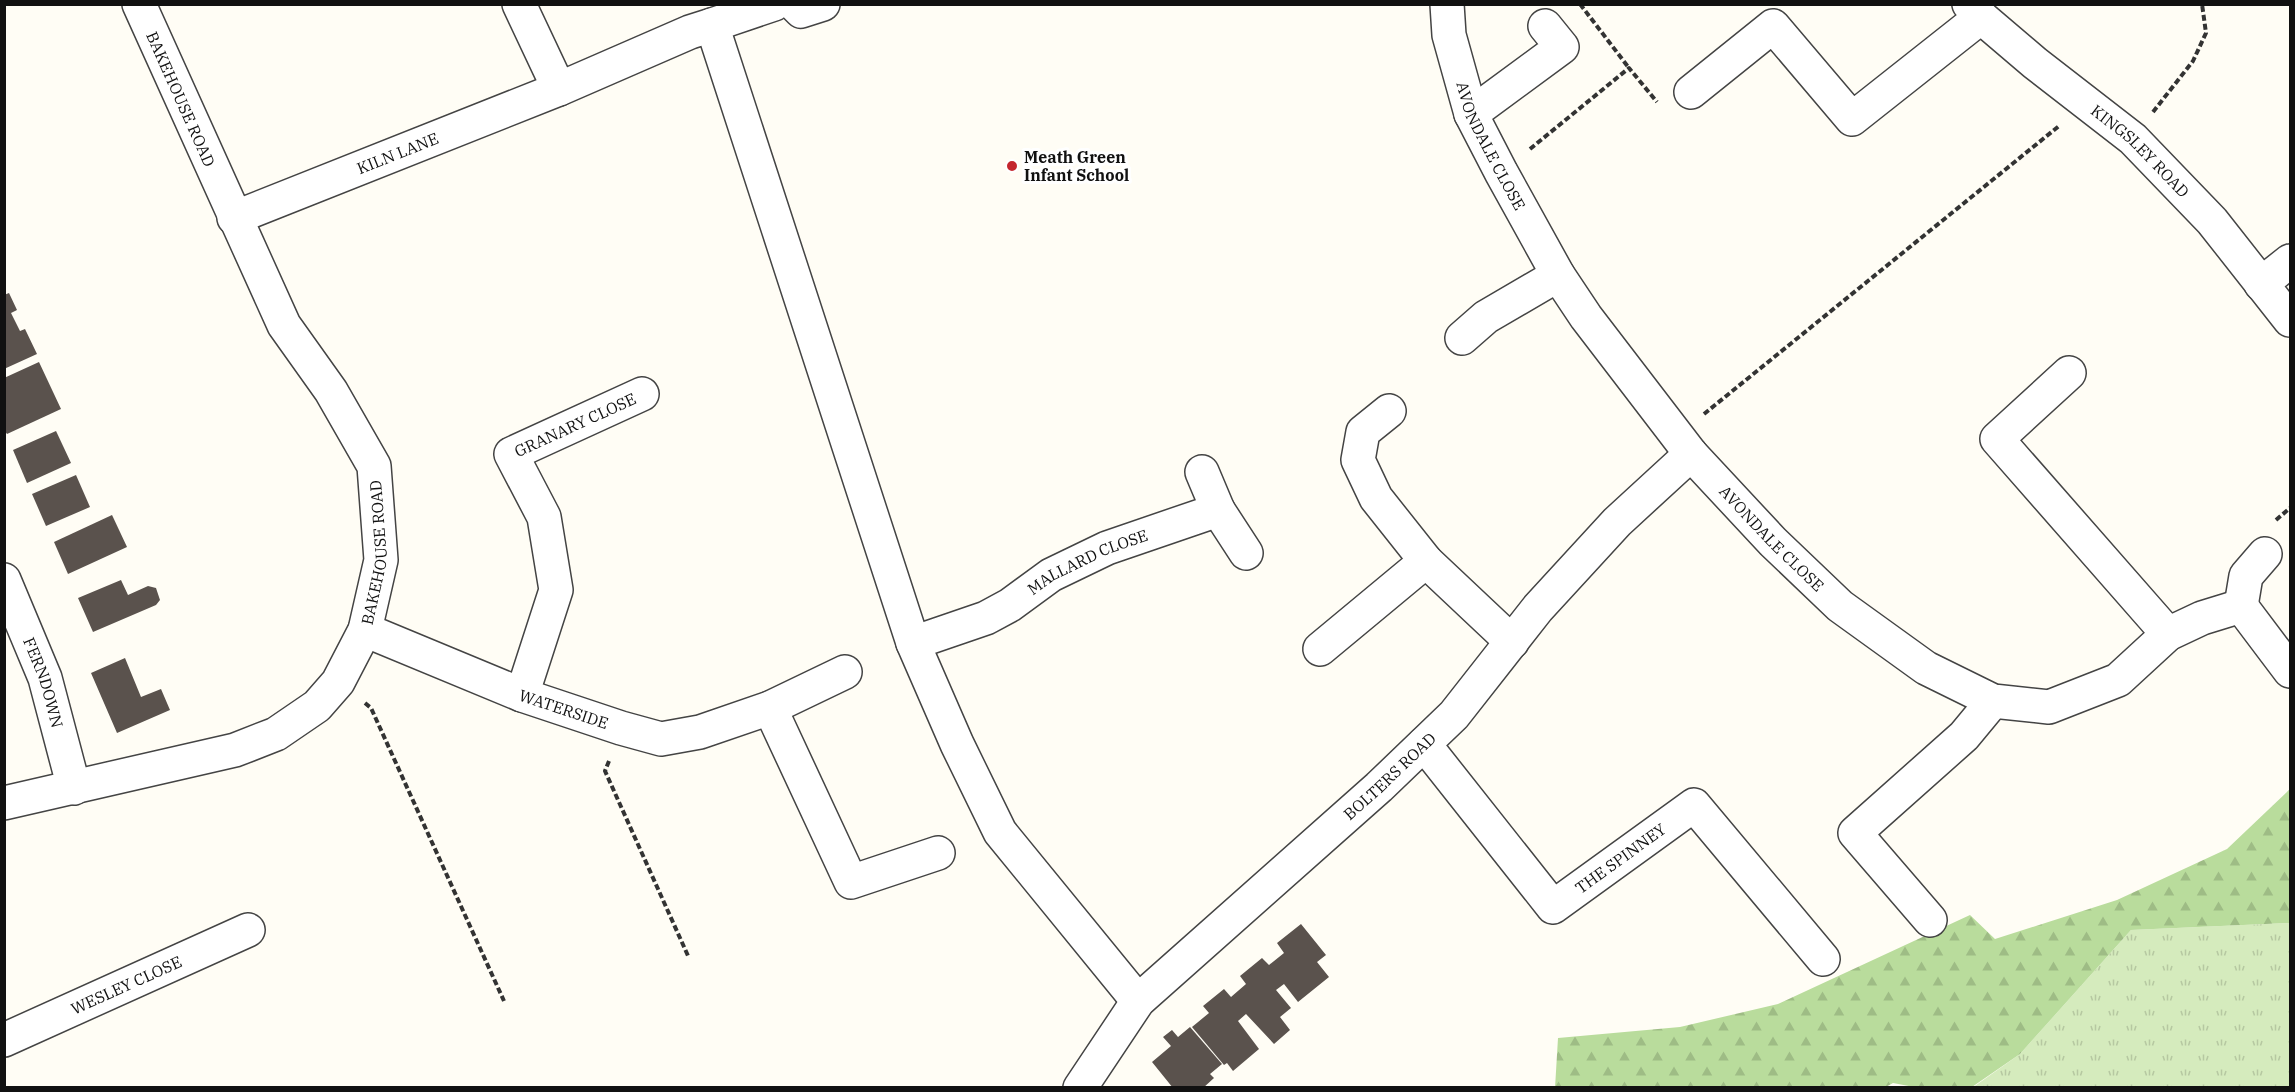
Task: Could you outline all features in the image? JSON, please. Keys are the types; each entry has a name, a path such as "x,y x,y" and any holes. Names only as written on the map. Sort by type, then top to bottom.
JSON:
{"street":[{"name":"BAKEHOUSE ROAD","path":"4,803 235,750 276,734 317,706 338,682 365,630 381,561 374,466 331,391 284,325 138,4"},
{"path":"519,4 559,89"},
{"name":"KILN LANE","path":"234,218 559,89 701,29 774,4"},
{"path":"794,4 801,11 823,4"},
{"name":"AVONDALE CLOSE","path":"1448,4 1449,35 1471,114 1558,275 1586,317 1684,445 1773,542 1840,606 1926,668 1992,701 2049,707 2118,680 2168,634 2202,618 2241,606"},
{"path":"1691,92 1773,26 1852,119 1975,11"},
{"name":"KINGSLEY ROAD","path":"1975,11 2035,63 2133,139 2212,221 2290,320"},
{"path":"1471,114 1562,47 1545,26"},
{"path":"701,29 913,643 957,744 1000,832 1138,1001"},
{"path":"2261,284 2290,261"},
{"path":"1462,338 1486,317 1558,275"},
{"path":"2069,374 1997,439 2168,634"},
{"name":"GRANARY CLOSE","path":"522,695 556,590 544,517 511,454 642,394"},
{"path":"1389,411 1363,432 1358,460 1377,498 1426,561 1512,642"},
{"name":"BOLTERS ROAD","path":"1080,1088 1138,1001 1371,795 1454,715 1538,608 1684,445"},
{"path":"1203,472 1218,510 1246,553"},
{"name":"MALLARD CLOSE","path":"913,643 986,618 1010,605 1051,575 1107,548 1218,510"},
{"path":"2265,554 2246,576 2241,606 2290,671"},
{"path":"1320,649 1426,561"},
{"name":"FERNDOWN","path":"4,580 45,678 74,788"},
{"name":"WATERSIDE","path":"365,630 522,695 621,729 661,739 699,732 770,708 845,672"},
{"path":"1930,920 1855,833 1964,736 1992,701"},
{"path":"770,708 851,882 938,854"},
{"name":"THE SPINNEY","path":"1424,744 1553,907 1694,806 1823,959"},
{"name":"WESLEY CLOSE","path":"4,1040 248,930"}],"path":[{"path":"1580,4 1665,112 1691,92"},
{"path":"2133,139 2193,61 2206,33 2202,4"},
{"path":"1501,172 1629,68"},
{"path":"1684,445 2088,103"},
{"path":"338,682 372,708 504,1001"},
{"path":"621,729 605,771 689,958"}],"green space":[{"path":"2290,789 2290,923 2131,930 2020,1054 1972,1087 1914,1087 1893,1083 1884,1088 1555,1088 1558,1038 1680,1027 1778,1004 1970,915 1995,939 2117,900 2227,849"},
{"path":"2290,923 2290,1087 1972,1088 2020,1054 2131,930"}],"building":[{"path":"9,293 17,310 11,313 20,331 25,329 37,354 4,369 4,295"},
{"path":"39,362 61,409 7,434 4,430 4,378"},
{"path":"56,431 71,463 27,483 13,450"},
{"path":"76,475 90,507 46,526 32,494"},
{"path":"112,515 127,547 68,574 54,542"},
{"path":"121,580 128,595 148,586 156,588 160,600 156,605 93,632 78,598"},
{"path":"125,658 141,697 161,689 170,710 117,733 91,673"},
{"path":"1301,924 1326,955 1317,962 1329,977 1298,1002 1284,984 1276,990 1291,1008 1280,1017 1290,1030 1274,1044 1246,1014 1238,1021 1259,1049 1233,1071 1227,1063 1224,1065 1192,1027 1209,1013 1203,1006 1224,989 1231,997 1246,984 1240,976 1262,958 1269,965 1284,953 1277,943"},
{"path":"1190,1027 1222,1064 1210,1074 1214,1078 1203,1088 1173,1088 1152,1062 1171,1046 1163,1037 1172,1030 1178,1037"}],"place":[{"name":"Meath Green Infant School","path":"1012,166"}]}
